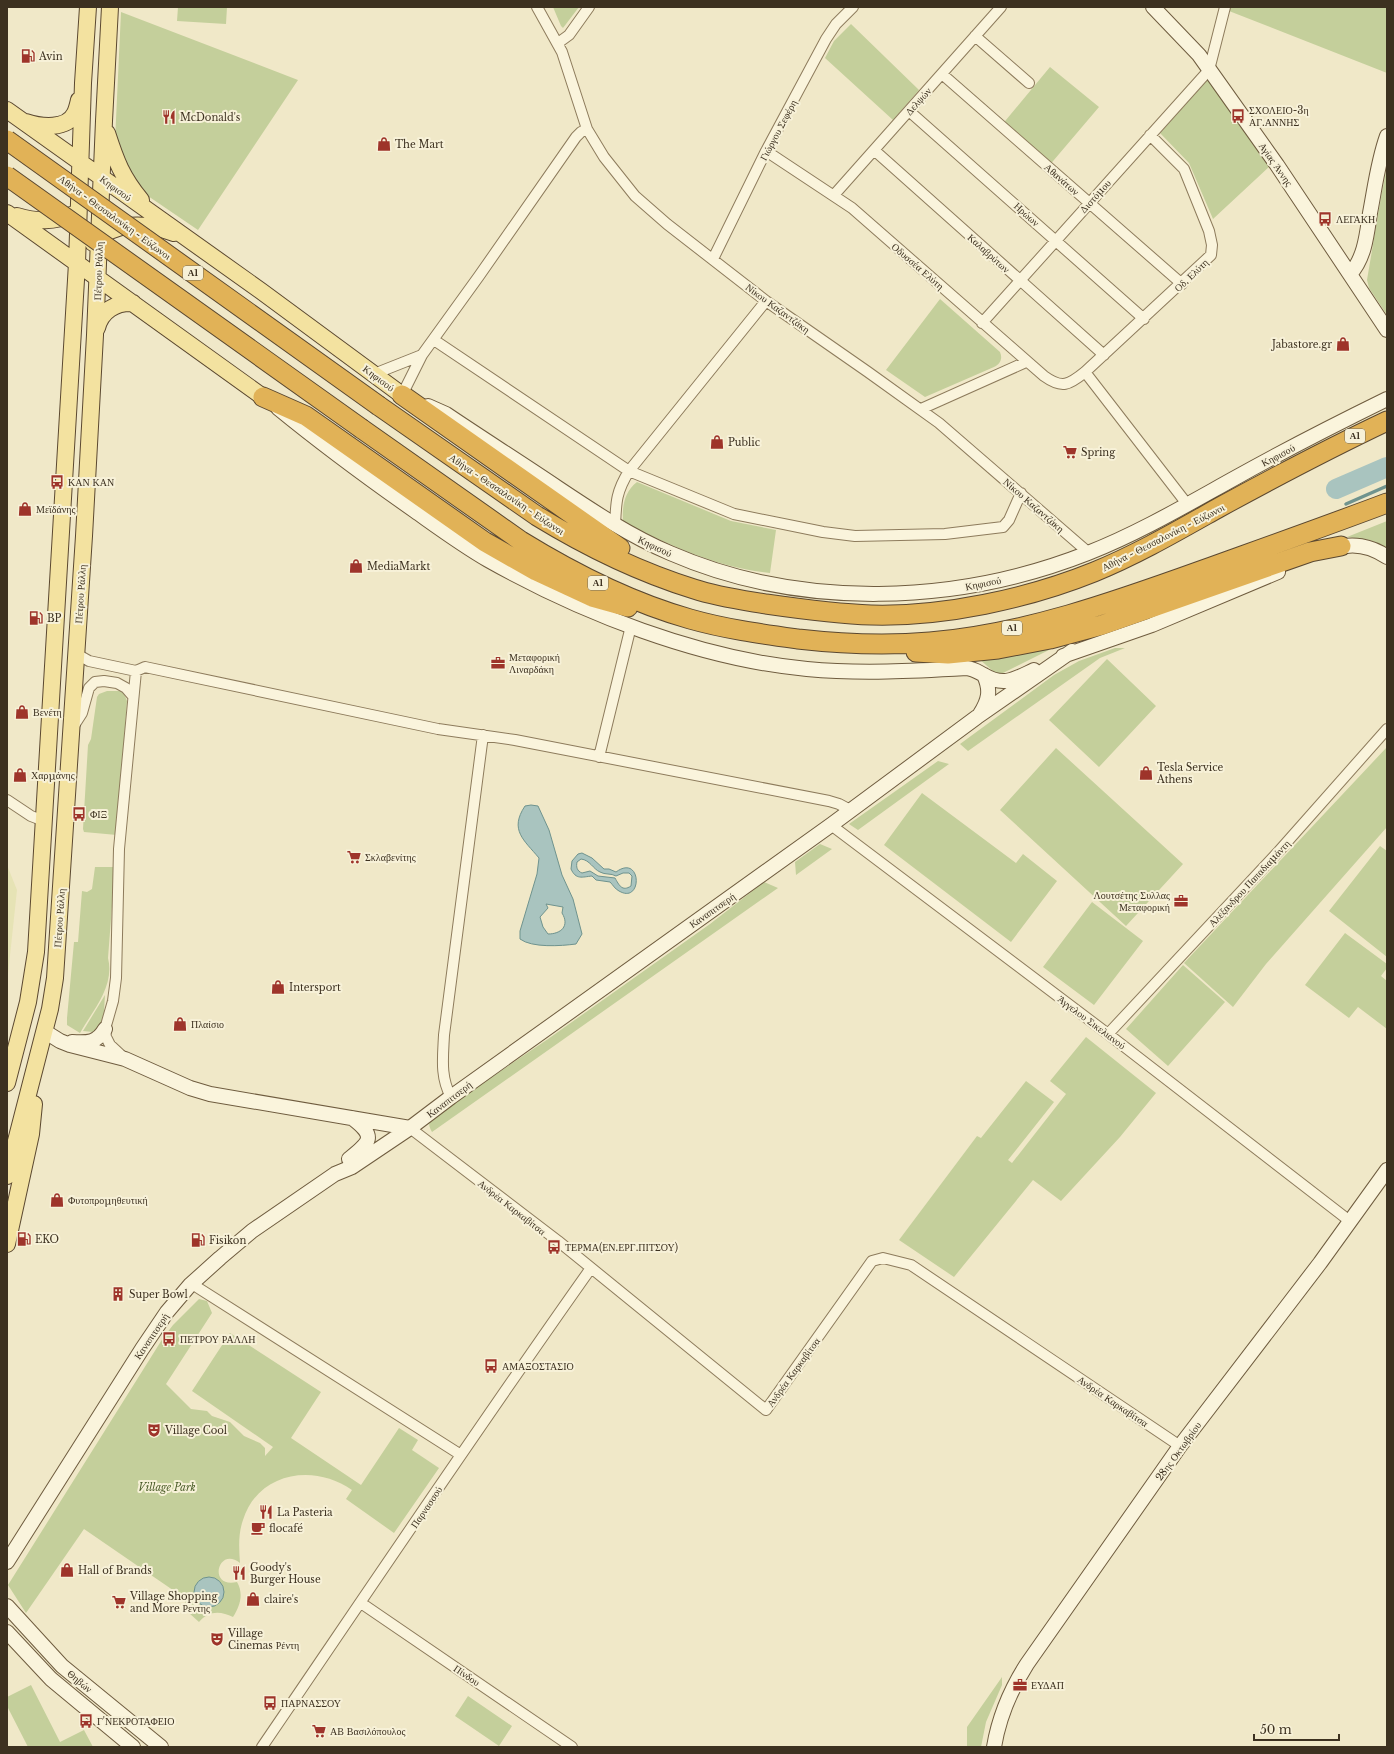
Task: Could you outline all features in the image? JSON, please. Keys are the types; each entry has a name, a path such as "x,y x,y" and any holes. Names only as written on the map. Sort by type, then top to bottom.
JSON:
{"highway":[{"name":"Αθήνα - Θεσσαλονίκη - Εύζωνοι","path":"7,140 379,406 562,532 615,558 669,581 697,590 727,597 814,611 871,615 930,612 986,603 1028,594 1065,582 1120,560 1324,451 1387,422"},
{"name":"Α1","path":"7,176 78,220 362,430 462,501 546,557 630,598 690,619 749,632 810,640 871,645 932,642 986,634 1050,620 1084,610 1156,586 1387,502"},
{"path":"402,395 592,530 669,581"},
{"path":"263,397 306,416 485,542 536,571 592,597 638,610 690,619"},
{"path":"871,645 907,651 948,654 998,649 1050,639 1110,622 1310,552 1341,546"}],"main road":[{"name":"Πέτρου Ράλλη","path":"7,1083 28,1002 36,952 77,263 83,83 88,7"},
{"name":"Πέτρου Ράλλη","path":"8,1173 50,1009 55,978 75,653 83,555 98,278 110,7"},
{"path":"11,113 28,122 39,125 52,126 65,122 76,112 83,83"},
{"name":"Κηφισού","path":"11,113 197,245 402,395"},
{"path":"104,121 119,167 129,185 152,213"},
{"path":"7,212 26,219 45,221 63,219 78,220 96,193 102,178"},
{"path":"7,212 263,397"},
{"path":"77,263 99,237 114,229 131,225 166,230 182,236 197,245"},
{"path":"95,335 102,316 108,310 117,305 133,303"},
{"path":"7,1047 33,978"},
{"path":"7,1244 31,1134 36,1062"}],"street":[{"name":"Νίκου Καζαντζάκη","path":"537,7 565,58 588,129 608,162 635,196 667,224 766,301 921,410 1021,493 1089,553"},
{"path":"558,43 569,35 589,7"},
{"name":"Γιώργου Σεφέρη","path":"713,259 766,151 826,39 836,24 853,7"},
{"name":"Δελψών","path":"834,196 1001,7"},
{"name":"Αγίας Άννης","path":"1153,7 1194,51 1209,70 1277,165 1387,330"},
{"path":"1209,70 1226,7"},
{"path":"975,36 1029,84"},
{"name":"Διστόμου","path":"982,323 1209,70"},
{"name":"Αθανάτων","path":"942,74 1182,284"},
{"name":"Ηρώων","path":"909,110 1144,319"},
{"path":"402,395 422,354 434,340 576,137 581,132 588,129"},
{"name":"Οδ. Ελύτη","path":"1066,384 1073,382 1104,356 1211,255 1212,240 1184,169 1150,135"},
{"path":"1350,274 1358,263 1364,248 1379,166 1387,136"},
{"name":"Καλαβρύτων","path":"874,150 1104,356"},
{"name":"Οδυσσέα Ελύτη","path":"766,151 834,196 864,218 1026,362 1052,382 1066,384"},
{"path":"615,526 618,490 629,471 766,301"},
{"path":"434,340 629,471 734,514 823,532 855,536 922,536 998,528 1006,524 1009,520 1021,493"},
{"path":"374,374 422,354"},
{"path":"921,410 1026,362"},
{"path":"1085,372 1187,504"},
{"name":"Κηφισού","path":"402,395 446,414 615,526 668,553 728,574 771,584 834,592 911,593 953,589 1024,574 1089,553 1187,504 1304,441 1387,399"},
{"path":"263,397 377,484 438,528 468,547 539,586 631,626 690,646 776,665 807,669 847,671 918,671 967,668 999,681 1011,681 1072,652 1152,624 1341,546 1364,546 1387,558"},
{"path":"598,757 631,626"},
{"name":"Καναπιτσερή","path":"7,1562 167,1312 192,1284 224,1254 252,1231 335,1174 354,1166 410,1128 451,1097 852,810 977,718 1072,652"},
{"path":"75,653 89,660 136,671 145,667 438,729 483,735 829,801 852,810"},
{"path":"60,1041 82,1042 92,1041 101,1037 105,1029 112,1001 116,978 119,850 131,730 132,695 136,671"},
{"path":"977,718 986,703 989,691 984,676"},
{"path":"70,731 82,713 89,688 96,682 104,681 117,683 126,688 132,695"},
{"name":"Αλέξανδρου Παπαδιαμάντη","path":"1108,1034 1279,851 1387,729"},
{"path":"451,1097 445,1085 443,1058 444,1035 483,735"},
{"path":"7,800 31,816 44,821"},
{"name":"Άγγελου Σικελιανού","path":"831,825 1108,1034 1351,1222"},
{"path":"105,1029 106,1037 110,1045 125,1059"},
{"path":"44,1031 60,1041 70,1045 125,1059 190,1088 210,1094 410,1128"},
{"path":"335,1174 367,1143 368,1134 366,1130 352,1118"},
{"name":"Ανδρέα Καρκαβίτσα","path":"410,1128 591,1268 766,1410 872,1261 883,1258 906,1263 1180,1446"},
{"name":"28ης Οκτωβρίου","path":"994,1747 1001,1719 1009,1697 1024,1669 1180,1446 1351,1222 1387,1170"},
{"name":"Παρνασσού","path":"262,1747 511,1380 591,1268"},
{"path":"192,1284 461,1455"},
{"name":"Πίνδου","path":"361,1603 572,1747"},
{"name":"Θηβών","path":"7,1606 62,1666 161,1747"},
{"name":"Θηβών","path":"7,1632 25,1653 51,1679 133,1747"},
{"path":"7,1646 25,1653"}],"shaded area":[{"path":"7,865 17,890 7,984"}],"green space":[{"path":"178,7 227,7 226,24 177,21"},
{"path":"553,7 579,7 563,28"},
{"path":"1230,7 1387,7 1387,73 1229,11"},
{"path":"121,12 298,80 198,230 148,196 131,176 115,141"},
{"path":"851,24 919,90 893,120 825,58 834,41"},
{"path":"1050,67 1099,107 1048,167 1001,126"},
{"path":"1208,79 1270,166 1213,219 1189,163 1160,133"},
{"path":"1387,167 1387,315 1369,288 1367,280"},
{"path":"940,299 1000,352 1001,359 994,367 925,397 886,370"},
{"path":"637,482 731,521 776,530 770,573 713,561 676,547 623,522 625,500 629,490"},
{"path":"1387,521 1387,548 1370,540 1347,537"},
{"path":"1050,648 1049,650 1001,674 994,672 978,658"},
{"path":"1115,648 1125,648 1100,658 968,751 960,744 1054,675 1079,661"},
{"path":"1107,659 1156,706 1099,767 1049,720"},
{"path":"107,691 123,691 127,701 117,835 84,832 83,829 88,745 91,739 97,697 99,694"},
{"path":"1387,747 1387,827 1266,964 1233,1007 1184,963"},
{"path":"1056,748 1183,864 1126,926 1000,810"},
{"path":"938,761 949,764 858,830 849,824"},
{"path":"922,793 1016,863 1023,854 1057,881 1011,942 884,845"},
{"path":"820,844 832,849 796,875 795,862"},
{"path":"1380,846 1387,851 1387,957 1329,911"},
{"path":"95,867 115,867 108,958 109,968 106,988 102,997 80,1033 67,1025 67,1018 74,942 78,942 82,891 87,892 92,889"},
{"path":"764,882 778,888 432,1132 429,1124 434,1116 548,1039 710,924"},
{"path":"1092,902 1143,941 1094,1005 1043,967"},
{"path":"1345,933 1387,964 1387,968 1381,976 1387,981 1387,1029 1358,1007 1349,1018 1305,985"},
{"path":"1183,965 1225,1002 1168,1066 1126,1029"},
{"path":"105,995 103,1027 93,1032 83,1031"},
{"path":"1086,1037 1156,1093 1120,1137 1061,1201 1033,1180 954,1277 899,1240 977,1136 981,1138 1026,1081 1054,1102 1008,1160 1012,1163 1066,1094 1050,1081"},
{"name":"Village Park","path":"199,1299 207,1301 212,1313 166,1384 191,1409 207,1411 212,1416 230,1422 244,1436 260,1443 265,1448 265,1456 273,1447 192,1391 230,1333 321,1392 291,1438 361,1485 399,1428 418,1440 412,1450 439,1468 394,1533 346,1499 352,1490 337,1482 321,1477 305,1475 289,1477 274,1482 261,1491 250,1504 241,1525 239,1542 240,1563 232,1559 226,1559 221,1563 219,1568 219,1574 222,1579 228,1582 237,1582 239,1586 241,1595 238,1609 233,1617 215,1613 207,1615 199,1622 189,1613 183,1597 84,1529 26,1613 8,1585 163,1338 173,1325"},
{"path":"1002,1677 1002,1685 986,1722 981,1747 967,1747 967,1727"},
{"path":"31,1685 60,1742 84,1730 93,1747 28,1747 7,1706 7,1697"},
{"path":"468,1696 512,1726 499,1746 455,1716"}],"water":[{"path":"525,806 538,806 549,830 562,875 573,899 582,934 576,944 555,946 539,945 525,942 520,939 520,931 537,874 539,858 524,840 518,828 520,814","holes":["546,904 563,907 562,913 565,925 557,933 548,934 543,927 540,917 548,908"]},
{"path":"582,853 592,858 604,869 609,869 616,872 625,868 631,869 635,873 636,880 632,891 627,893 619,891 610,882 596,880 592,876 580,877 575,875 571,869 572,861 578,854","holes":["581,859 602,873 616,876 623,873 629,873 632,876 631,886 628,888 623,888 619,885 615,878 598,876 590,871 580,872 577,869 577,862"]},
{"path":"209,1577 220,1581 224,1592 220,1603 209,1607 198,1603 194,1592 198,1581"}],"waterway":[{"path":"1336,489 1387,467"},
{"path":"1346,504 1387,486"}],"place":[{"name":"Avin","path":"28,56"},
{"name":"ΣΧΟΛΕΙΟ-3η ΑΓ.ΑΝΝΗΣ","path":"1238,116"},
{"name":"McDonald's","path":"169,117"},
{"name":"The Mart","path":"384,144"},
{"name":"ΛΕΓΑΚΗ","path":"1325,219"},
{"name":"Jabastore.gr","path":"1343,344"},
{"name":"Public","path":"717,442"},
{"name":"Spring","path":"1070,452"},
{"name":"ΚΑΝ ΚΑΝ","path":"57,482"},
{"name":"Μεϊδάνης","path":"25,509"},
{"name":"MediaMarkt","path":"356,566"},
{"name":"BP","path":"36,618"},
{"name":"Μεταφορική Λιναρδάκη","path":"498,663"},
{"name":"Βενέτη","path":"22,712"},
{"name":"Tesla Service Athens","path":"1146,773"},
{"name":"Χαρμάνης","path":"20,775"},
{"name":"ΦΙΞ","path":"79,814"},
{"name":"Σκλαβενίτης","path":"354,857"},
{"name":"Λουτσέτης Συλλας Μεταφορική","path":"1181,901"},
{"name":"Intersport","path":"278,987"},
{"name":"Πλαίσιο","path":"180,1024"},
{"name":"Φυτοπρομηθευτική","path":"57,1200"},
{"name":"EKO","path":"24,1239"},
{"name":"Fisikon","path":"198,1240"},
{"name":"ΤΕΡΜΑ(ΕΝ.ΕΡΓ.ΠΙΤΣΟΥ)","path":"554,1247"},
{"name":"Super Bowl","path":"118,1294"},
{"name":"ΠΕΤΡΟΥ ΡΑΛΛΗ","path":"169,1339"},
{"name":"ΑΜΑΞΟΣΤΑΣΙΟ","path":"491,1366"},
{"name":"Village Cool","path":"154,1430"},
{"name":"La Pasteria","path":"266,1512"},
{"name":"flocafé","path":"258,1528"},
{"name":"Hall of Brands","path":"67,1570"},
{"name":"Goody's Burger House","path":"239,1573"},
{"name":"claire's","path":"253,1599"},
{"name":"Village Shopping and More Ρεντης","path":"119,1602"},
{"name":"Village Cinemas Ρέντη","path":"217,1639"},
{"name":"ΕΥΔΑΠ","path":"1020,1685"},
{"name":"ΠΑΡΝΑΣΣΟΥ","path":"270,1703"},
{"name":"Γ'ΝΕΚΡΟΤΑΦΕΙΟ","path":"86,1721"},
{"name":"ΑΒ Βασιλόπουλος","path":"319,1731"}]}
